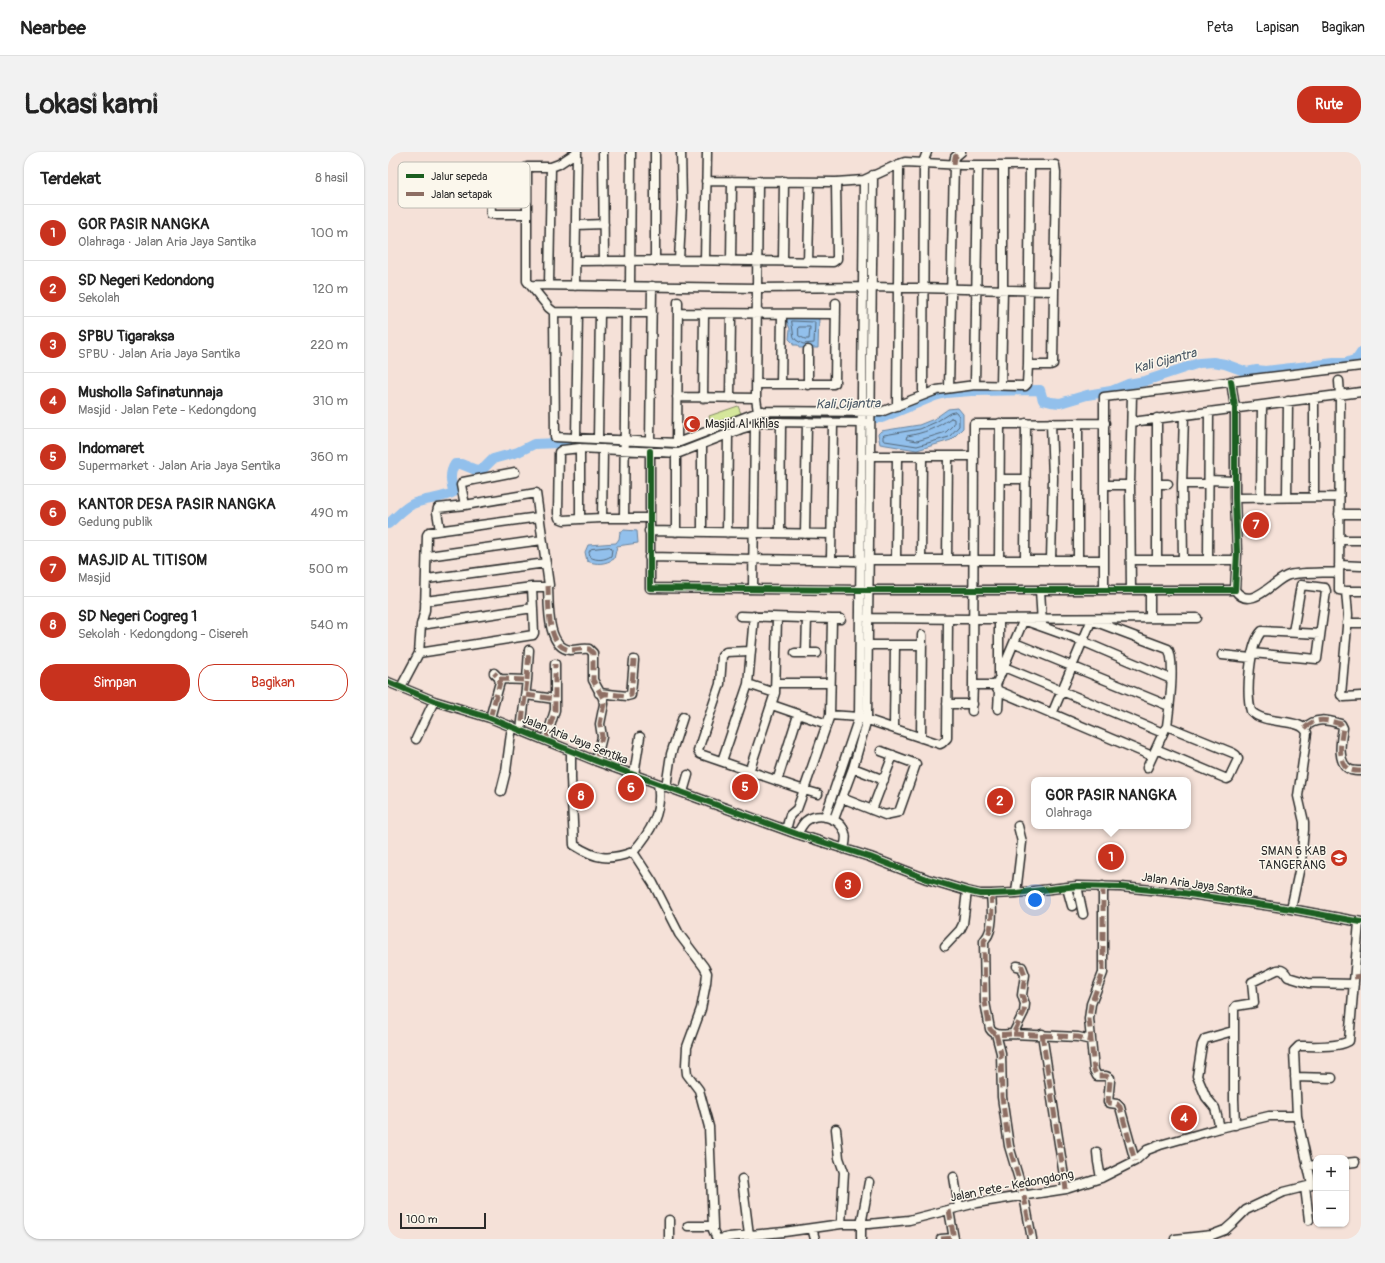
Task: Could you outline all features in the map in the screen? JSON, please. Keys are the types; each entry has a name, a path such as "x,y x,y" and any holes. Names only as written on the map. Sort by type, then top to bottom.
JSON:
{"street":[{"path":"530,167 551,167 559,164 577,152"},
{"path":"576,286 577,152"},
{"path":"603,152 604,261"},
{"path":"630,286 631,152"},
{"path":"655,152 655,261"},
{"path":"679,260 682,201 682,152"},
{"path":"704,260 707,152"},
{"path":"923,395 924,163 927,152"},
{"path":"949,388 950,288 954,164 955,157 961,152"},
{"path":"706,181 836,182 864,180 905,162 978,165 1052,165 1056,168 1053,364 1028,365"},
{"path":"897,406 900,164"},
{"path":"975,385 978,165"},
{"path":"1000,385 1003,289 1003,165"},
{"path":"527,208 527,281 554,312 554,436 598,438 650,451 676,453 686,451 728,434 765,422 832,423 866,418 885,412 937,390 975,385 1026,385 1028,365 1030,165"},
{"path":"549,285 551,167"},
{"path":"867,287 873,175"},
{"path":"825,817 863,718 867,287 864,180"},
{"path":"730,261 732,181"},
{"path":"758,181 756,288 756,398 758,412"},
{"path":"783,261 784,181"},
{"path":"808,262 810,182"},
{"path":"576,261 704,260 831,262 837,259 836,182"},
{"path":"490,208 491,214 527,214"},
{"path":"576,225 604,224"},
{"path":"530,285 756,288 898,287 1054,291"},
{"path":"650,441 652,286"},
{"path":"677,443 678,302"},
{"path":"756,384 808,385 835,383 836,303"},
{"path":"554,312 652,313"},
{"path":"576,437 578,312"},
{"path":"598,438 600,313"},
{"path":"624,518 626,313"},
{"path":"678,313 836,314"},
{"path":"703,398 704,313"},
{"path":"730,398 731,314"},
{"path":"781,384 782,314"},
{"path":"808,350 808,385"},
{"path":"1104,590 1104,397 1361,366"},
{"path":"1231,381 1235,408 1235,590 1239,595 1246,597 1254,596 1264,592 1280,580 1290,575 1361,566"},
{"path":"1339,381 1340,590 1361,591"},
{"path":"1132,422 1361,392"},
{"path":"1131,590 1130,485 1132,394"},
{"path":"677,397 756,398"},
{"path":"1314,398 1314,497"},
{"path":"1287,497 1288,402"},
{"path":"1261,498 1262,405"},
{"path":"649,518 562,520 559,518 558,452 562,450 580,448 603,449 650,441 677,443 758,412 768,410 866,418"},
{"path":"1208,560 1206,482 1209,412"},
{"path":"1183,560 1182,484 1184,415"},
{"path":"864,560 869,456 866,418"},
{"path":"1157,418 1157,560"},
{"path":"780,534 781,422"},
{"path":"805,534 807,422"},
{"path":"831,560 832,423"},
{"path":"999,560 1000,423"},
{"path":"1025,560 1026,423"},
{"path":"1051,423 1053,478 1051,560"},
{"path":"1078,423 1078,560"},
{"path":"947,704 972,708 974,424 1105,423"},
{"path":"753,588 755,425"},
{"path":"727,533 728,434"},
{"path":"702,444 702,532"},
{"path":"580,448 580,519"},
{"path":"602,518 603,449"},
{"path":"650,451 650,588 864,590 1235,590"},
{"path":"676,453 676,532"},
{"path":"869,456 974,456"},
{"path":"896,560 897,456"},
{"path":"921,560 922,456"},
{"path":"947,560 948,456"},
{"path":"465,505 461,485 463,482 515,472"},
{"path":"1000,479 1026,479"},
{"path":"1182,484 1235,481"},
{"path":"1157,484 1168,484"},
{"path":"1105,485 1130,485"},
{"path":"440,530 437,512 438,508 465,505 536,492 546,563 551,632 557,642 566,648 570,650 589,649 592,650 593,653 592,675 603,698 604,704 600,724 602,737 596,761"},
{"path":"1235,498 1340,497"},
{"path":"1339,514 1361,514"},
{"path":"401,687 419,653 421,625 426,601 428,533 440,530 539,517"},
{"path":"649,531 831,534"},
{"path":"428,556 542,540"},
{"path":"1339,540 1361,540"},
{"path":"649,557 831,560 1104,560"},
{"path":"1131,560 1236,560"},
{"path":"426,579 546,563"},
{"path":"1222,655 1251,655 1316,659 1325,588 1302,584 1293,632"},
{"path":"426,601 548,586"},
{"path":"419,653 531,636 534,633 532,587"},
{"path":"834,819 853,768 863,718 867,645 867,618 864,590"},
{"path":"1040,590 1042,623"},
{"path":"1150,590 1150,618"},
{"path":"1346,591 1348,615 1342,696 1361,696"},
{"path":"421,625 533,608"},
{"path":"740,616 841,619"},
{"path":"722,761 748,684 754,616"},
{"path":"749,772 775,693 777,618"},
{"path":"806,653 807,618"},
{"path":"867,618 999,619 1024,620 1042,623 1092,619 1197,618"},
{"path":"786,830 790,815 797,809 800,803 830,715 832,619"},
{"path":"830,715 863,718 940,744 946,740 948,619"},
{"path":"998,709 999,619"},
{"path":"1052,714 1092,619"},
{"path":"1092,619 1168,649 1171,654 1169,706 1165,729 1147,768"},
{"path":"998,685 1024,620"},
{"path":"1042,623 1171,679"},
{"path":"1347,623 1361,624"},
{"path":"1291,909 1301,862 1304,830 1304,822 1298,796 1307,733 1305,728 1299,725 1266,720 1253,713 1250,709 1249,683 1251,655 1258,634 1262,631 1320,634"},
{"path":"921,738 922,635"},
{"path":"1015,643 1169,706"},
{"path":"867,645 922,645"},
{"path":"894,728 895,645"},
{"path":"521,730 526,695 529,650"},
{"path":"750,651 726,652 722,656 720,684 698,747 700,754 749,772 818,794"},
{"path":"795,653 817,653"},
{"path":"599,692 627,696 631,695 634,660"},
{"path":"546,740 555,710 556,664"},
{"path":"973,685 998,685 1052,714 1225,778 1229,778 1238,759 1236,755 1004,667"},
{"path":"490,718 500,682 497,676 527,680"},
{"name":"Jalan Aria Jaya Sentika","path":"388,682 434,701 512,726 571,751 634,775 797,834 844,849"},
{"path":"776,684 830,683"},
{"path":"748,684 775,693"},
{"path":"526,695 555,699"},
{"path":"416,739 434,701"},
{"path":"772,705 827,724"},
{"path":"777,781 798,715"},
{"path":"571,751 574,845 589,855 601,858 622,856 633,852 655,820 662,785 682,717"},
{"path":"1305,728 1310,722 1320,720 1341,724 1343,728 1340,745 1341,757 1344,765 1351,770 1361,771"},
{"path":"501,791 506,771 512,726"},
{"path":"634,775 640,737"},
{"path":"842,798 885,815 898,813 900,811 916,764 881,751"},
{"path":"872,810 893,755"},
{"path":"853,768 884,780"},
{"path":"682,792 688,775"},
{"path":"797,834 807,820 815,816 834,819 842,826 846,834 844,849"},
{"path":"1016,893 1022,842 1018,826"},
{"name":"Jalan Aria Jaya Santika","path":"844,849 928,879 980,894 1016,893 1077,886 1103,886 1184,893 1291,909 1360,922"},
{"path":"633,852 653,883 679,934 707,972 701,1009 688,1047 686,1065 688,1074 699,1090 709,1127 713,1230 717,1239"},
{"path":"1077,886 1083,914"},
{"path":"1103,886 1103,973 1090,1007 1090,1031 1094,1072 1097,1076 1106,1076 1110,1078 1108,1102 1117,1104 1120,1107 1135,1161"},
{"path":"1067,888 1072,906"},
{"path":"945,946 960,930 963,924 967,891"},
{"path":"991,894 992,904 990,926 988,935 984,941 985,995 990,1029 996,1034 1001,1053 1002,1097 1007,1136 1024,1196 1032,1239"},
{"path":"1175,1239 1212,1235 1226,1230 1246,1210 1284,1192 1312,1185 1297,1116 1294,1051 1297,1046 1334,1044 1349,1041 1358,964 1360,922"},
{"path":"1012,1034 1023,1015 1025,1004 1022,995 1025,975 1022,967 1017,966"},
{"path":"1235,1125 1233,1031 1235,1007 1252,1004 1254,1002 1252,982 1277,970 1284,971 1288,977 1308,983 1356,979"},
{"path":"1220,1128 1215,1108 1206,1097 1197,1076 1199,1058 1202,1044 1205,1039 1233,1031"},
{"path":"996,1034 1042,1034 1078,1037 1091,1040"},
{"path":"1042,1034 1066,1188"},
{"path":"1295,1077 1332,1078"},
{"name":"Jalan Pete - Kedongdong","path":"720,1239 749,1236 784,1236 812,1228 841,1224 861,1225 909,1220 959,1207 1066,1188 1101,1178 1135,1161 1147,1150 1153,1147 1269,1116 1297,1116"},
{"path":"836,1129 839,1158 844,1172 841,1224"},
{"path":"1097,1152 1101,1178"},
{"path":"1349,1163 1355,1162"},
{"path":"1307,1166 1313,1165"},
{"path":"954,1177 959,1207"},
{"path":"742,1179 749,1236"},
{"path":"861,1239 861,1225 869,1182"},
{"path":"1305,1187 1310,1220"},
{"path":"941,1239 954,1238 949,1210"},
{"path":"669,1220 669,1239"},
{"path":"688,1226 713,1226"},
{"path":"812,1228 815,1239"}],"green space":[{"path":"738,406 742,416 712,426 709,416"}],"water":[{"path":"785,316 819,318 818,348 799,348 798,345 793,345 789,339 790,329"},
{"path":"958,408 963,414 963,428 951,440 917,450 880,444 878,434 881,431 919,425 934,419 948,409"},
{"path":"624,530 637,531 638,543 617,546 614,559 607,562 598,563 587,561 585,552 588,545 616,543 619,539 620,532"}],"waterway":[{"name":"Kali Cijantra","path":"388,524 411,505 420,501 445,496 454,492 451,478 455,464 461,464 476,470 484,468 493,459 518,452 534,444 559,443 680,448 745,422 769,417 882,418 935,396 946,393 971,391 1040,390 1043,400 1060,403 1087,395 1111,391 1128,384 1145,381 1199,363 1213,362 1225,364 1247,372 1257,370 1265,371 1346,363 1357,359 1361,353"}],"marked path":[{"path":"954,164 955,157 961,152"},
{"path":"548,586 550,623 557,641 562,647 570,650 589,649 593,653 593,680 603,698 604,704 600,724 602,737 596,761"},
{"path":"527,680 529,650"},
{"path":"599,693 627,696 631,695 634,660"},
{"path":"526,695 555,699 555,664"},
{"path":"490,718 500,682 499,678 494,673"},
{"path":"499,679 527,680 521,730"},
{"path":"546,740 555,710 555,699"},
{"path":"1305,728 1313,722 1322,720 1341,724 1343,728 1341,739 1341,757 1343,763 1351,770 1361,771"},
{"path":"1103,886 1103,973 1091,1004 1089,1019 1094,1070 1097,1076 1106,1076 1110,1078 1108,1102 1117,1104 1120,1107 1135,1161"},
{"path":"991,894 991,926 990,931 984,941 985,1002 990,1029 992,1032 997,1034 1013,1034 1024,1012 1025,1004 1022,995 1025,975 1022,967 1017,966"},
{"path":"1354,977 1361,976"},
{"path":"996,1034 1001,1053 1002,1097 1009,1146 1024,1196 1032,1239"},
{"path":"1013,1034 1078,1037 1091,1040"},
{"path":"1042,1034 1066,1189"},
{"path":"949,1210 954,1239"},
{"path":"941,1239 954,1238"}],"cycle path":[{"path":"650,451 650,588 860,590 1235,590 1237,553 1235,498 1235,408 1231,381"},
{"path":"388,682 434,701 490,718 596,761 797,834 870,857 927,879 967,891 980,894 991,894 1016,893 1077,886 1121,887 1183,893 1291,909 1361,922"}],"place":[{"name":"Masjid Al Ikhlas","path":"692,424"},
{"name":"MASJID AL TITISOM","path":"1256,525"},
{"name":"Indomaret","path":"745,787"},
{"name":"KANTOR DESA PASIR NANGKA","path":"631,788"},
{"name":"SD Negeri Cogreg 1","path":"581,796"},
{"name":"SD Negeri Kedondong","path":"1000,801"},
{"name":"GOR PASIR NANGKA","path":"1111,857"},
{"name":"SMAN 6 KAB TANGERANG","path":"1339,858"},
{"name":"SPBU Tigaraksa","path":"848,885"},
{"name":"Musholla Safinatunnaja","path":"1184,1118"}]}
